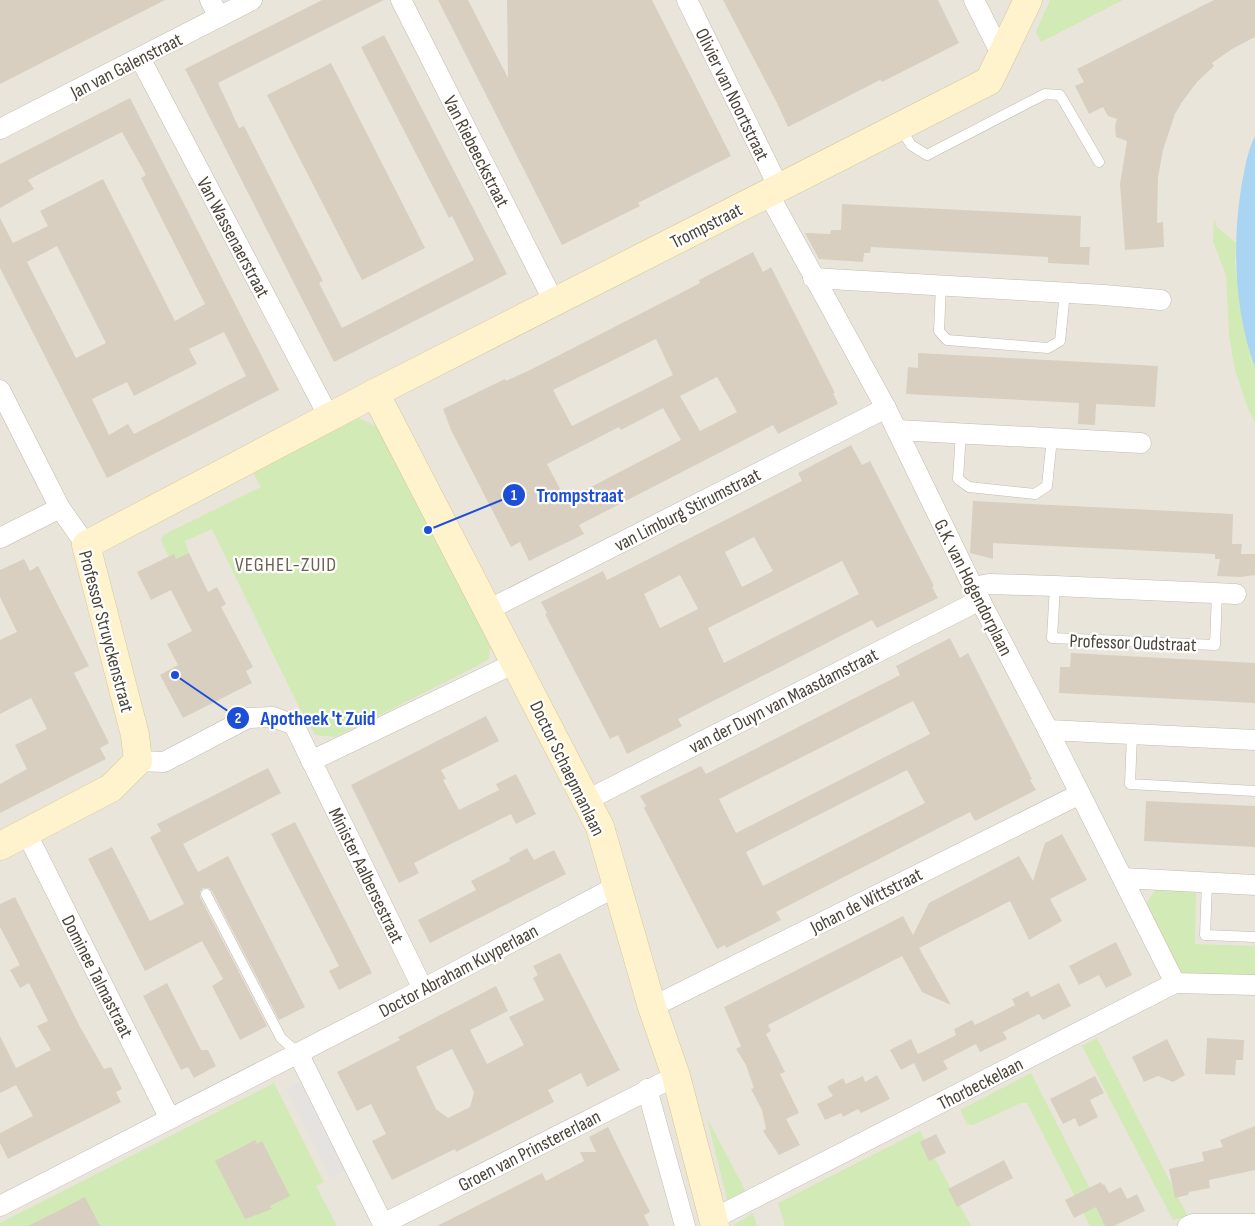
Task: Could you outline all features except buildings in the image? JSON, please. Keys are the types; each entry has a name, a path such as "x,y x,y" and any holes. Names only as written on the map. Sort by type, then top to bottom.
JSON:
{"street":[{"name":"Jan van Galenstraat","path":"0,129 140,58 214,9 252,0"},
{"name":"Van Riebeeckstraat","path":"401,0 554,302"},
{"name":"Olivier van Noortstraat","path":"687,0 774,190"},
{"path":"974,0 1001,54"},
{"name":"Trompstraat","path":"86,545 375,393 989,81 1028,0"},
{"name":"Van Wassenaerstraat","path":"140,58 329,417"},
{"name":"G.K. van Hogendorplaan","path":"774,190 813,278 886,408 977,594 1176,983"},
{"path":"813,278 1065,292 1162,300"},
{"name":"Professor Struyckenstraat","path":"0,390 60,508 86,545 135,735 138,761"},
{"name":"Doctor Schaepmanlaan","path":"375,393 600,827 652,1007 676,1076 714,1222"},
{"name":"van Limburg Stirumstraat","path":"488,610 886,408"},
{"path":"897,430 1141,443"},
{"path":"0,538 60,508"},
{"name":"Professor Oudstraat","path":"977,594 989,584 1227,594"},
{"name":"van der Duyn van Maasdamstraat","path":"586,800 977,594"},
{"path":"311,761 516,663"},
{"name":"Minister Aalbersestraat","path":"138,761 164,762 248,718 273,717 294,725 423,989"},
{"path":"1048,730 1255,740"},
{"path":"0,846 112,788 138,761"},
{"name":"Johan de Wittstraat","path":"652,1007 1080,794"},
{"name":"Dominee Talmastraat","path":"26,832 170,1119"},
{"path":"1122,878 1255,885"},
{"name":"Doctor Abraham Kuyperlaan","path":"0,1206 423,989 618,886"},
{"name":"Thorbeckelaan","path":"714,1222 1176,983 1255,985"},
{"path":"298,1053 384,1225"},
{"name":"Groen van Prinstererlaan","path":"384,1225 647,1089 676,1076"},
{"path":"647,1089 685,1226"},
{"path":"1188,1226 1193,1224 1255,1224"}],"lane":[{"path":"900,126 910,145 927,155 1045,94 1060,95 1099,162"},
{"path":"942,285 939,331 946,340 1048,348 1060,341 1065,292"},
{"path":"960,433 958,479 969,487 1035,494 1048,486 1052,438"},
{"name":"Professor Oudstraat","path":"1055,586 1052,638 1215,645 1227,594"},
{"path":"1132,734 1130,784 1255,791"},
{"path":"1207,883 1205,935 1255,937"},
{"path":"206,894 281,1038 298,1053"}],"shaded area":[{"path":"0,0 1255,0 1255,1226 0,1226"},
{"path":"300,1082 345,1171 331,1178 286,1089"}],"green space":[{"path":"1050,0 1123,0 1041,42 1036,32"},
{"path":"1214,219 1217,227 1236,243 1235,264 1242,313 1255,367 1255,423 1235,370 1229,336 1226,275 1213,241"},
{"path":"359,418 377,427 385,435 490,647 489,659 334,737 315,735 299,707 212,529 185,541 191,560 174,568 161,541 163,535 261,487 253,472"},
{"path":"1157,888 1196,893 1195,944 1255,946 1255,983 1180,977 1145,905"},
{"path":"1097,1038 1188,1217 1173,1220 1082,1046"},
{"path":"1031,1073 1109,1226 1090,1226 1027,1103 1021,1103 973,1125 967,1124 960,1110"},
{"path":"274,1083 324,1182 316,1186 337,1226 0,1226 0,1223"},
{"path":"707,1118 746,1195 728,1203"},
{"path":"920,1131 971,1226 785,1226 778,1203"},
{"path":"753,1213 757,1226 734,1226 734,1225"}],"water":[{"path":"1255,136 1255,367 1248,346 1239,300 1236,252 1242,183"}],"place":[{"name":"Trompstraat","path":"428,530"},
{"name":"Apotheek 't Zuid","path":"175,675"}],"district":[{"name":"VEGHEL-ZUID","path":"286,564"}]}
